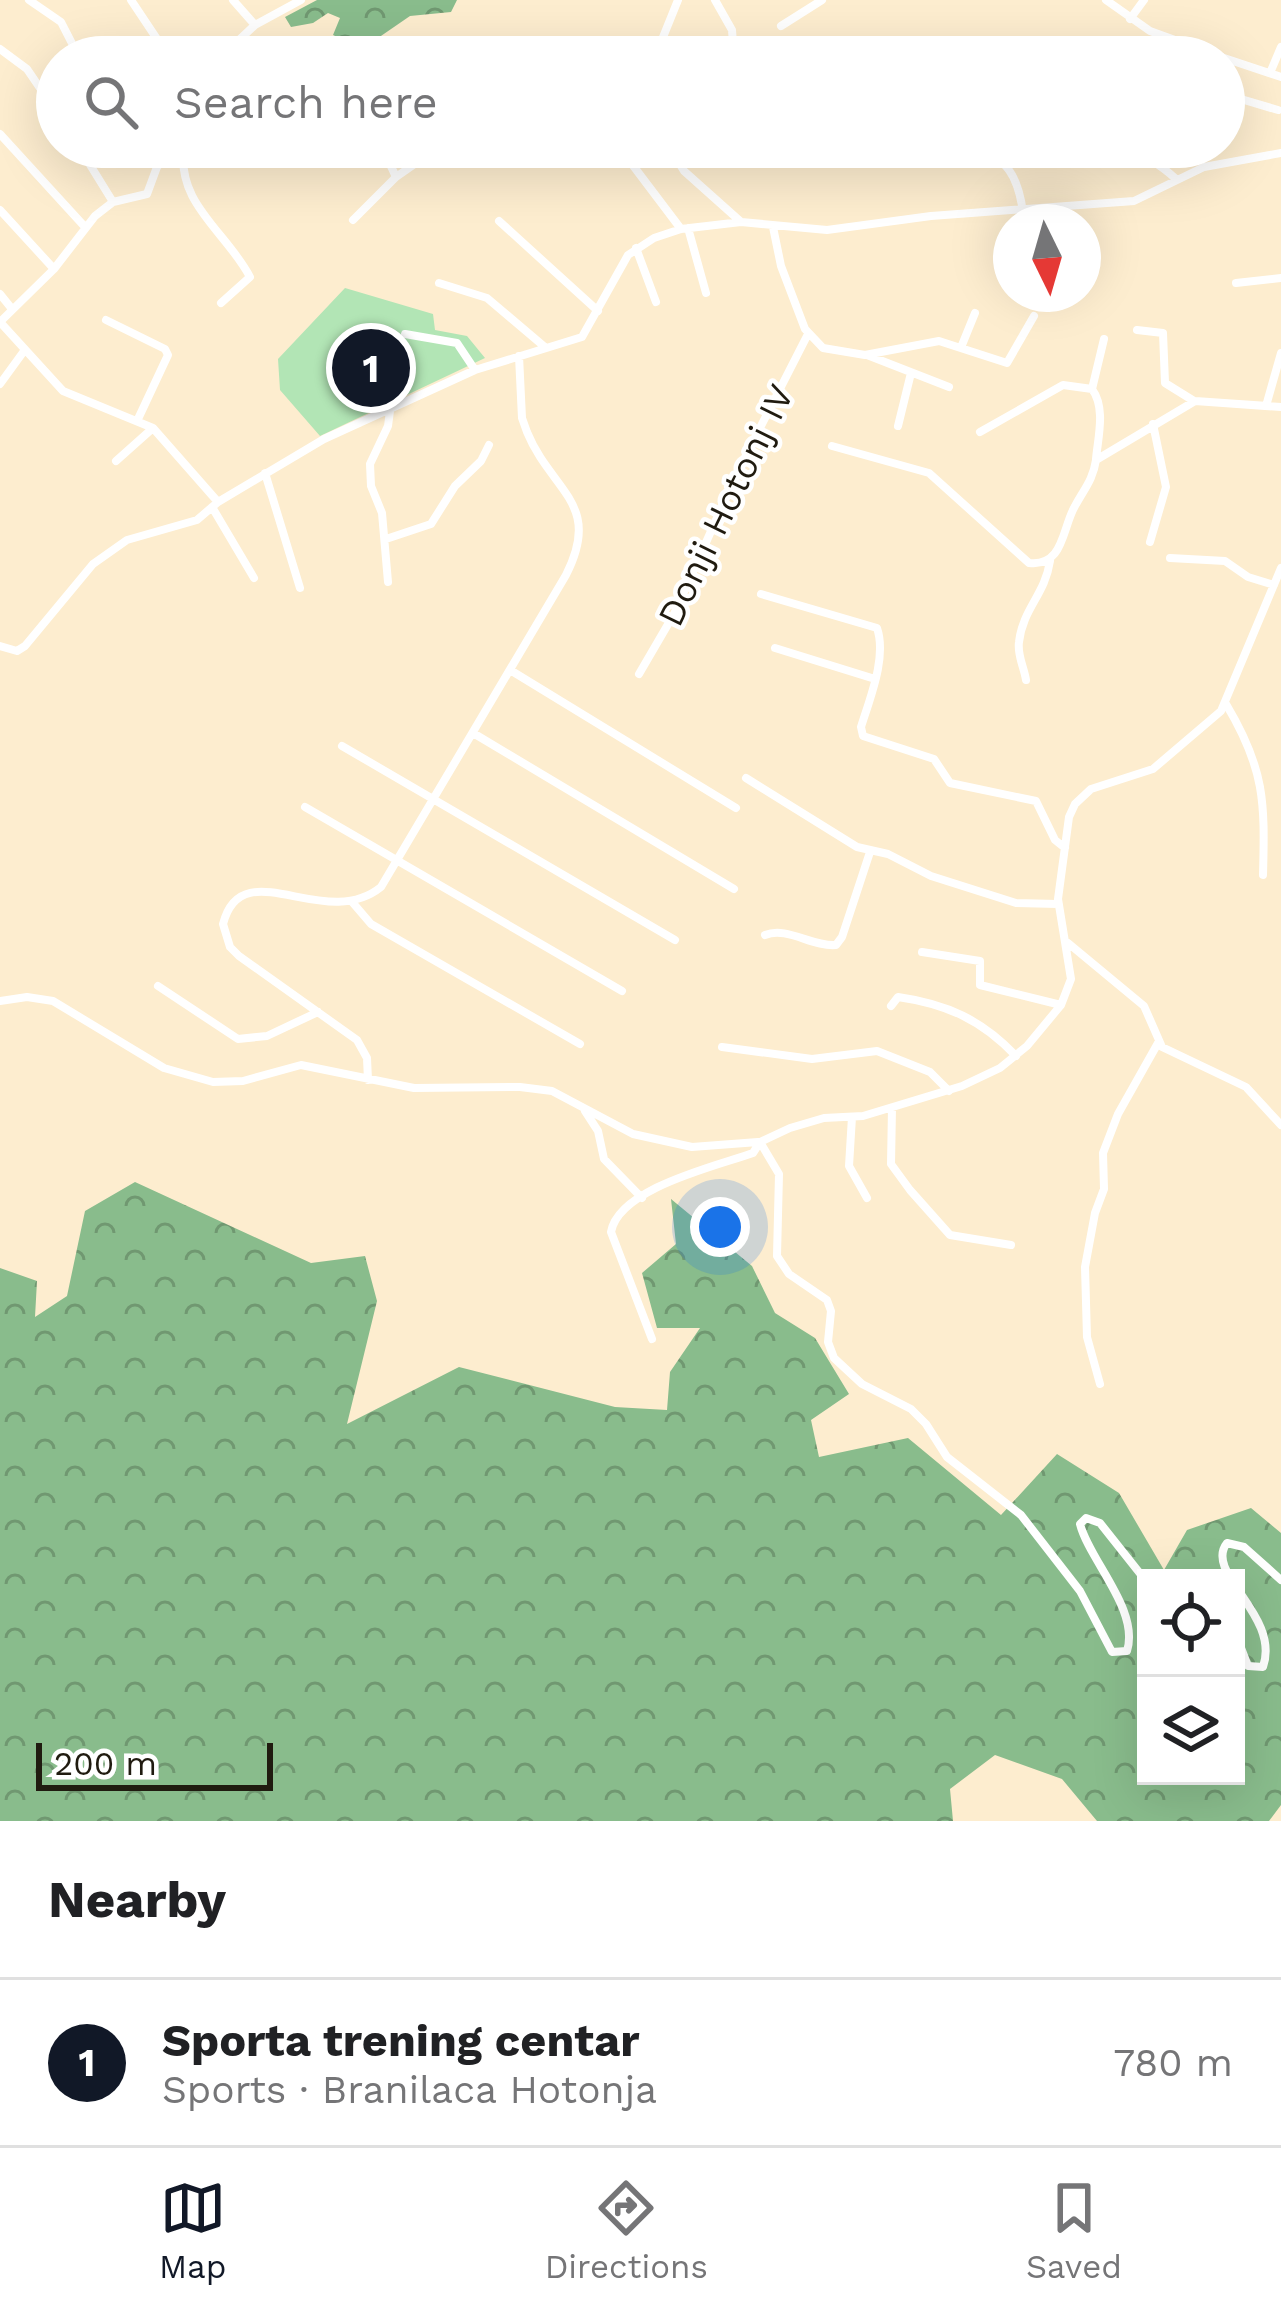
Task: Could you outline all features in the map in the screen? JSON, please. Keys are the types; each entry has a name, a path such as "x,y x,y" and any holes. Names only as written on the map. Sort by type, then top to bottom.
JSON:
{"street":[{"path":"29,0 61,22 68,36"},
{"path":"130,0 155,36"},
{"path":"233,0 256,25"},
{"path":"244,36 301,0"},
{"path":"663,36 678,0"},
{"path":"715,0 732,36"},
{"path":"781,26 821,0"},
{"path":"1106,0 1130,20 1161,36"},
{"path":"1130,20 1144,0"},
{"path":"1270,73 1281,47"},
{"path":"0,49 36,82"},
{"path":"1245,65 1281,77"},
{"path":"1245,100 1278,110"},
{"path":"0,134 85,226"},
{"path":"1245,160 1281,153"},
{"path":"92,168 113,202"},
{"path":"157,168 147,194 113,202 85,226 54,269 0,322 63,391 139,419 177,451 215,504 254,578"},
{"path":"183,168 190,197 250,277 221,303"},
{"path":"392,168 396,176"},
{"path":"353,220 409,168"},
{"path":"636,168 685,229 706,293"},
{"path":"682,168 742,222"},
{"path":"1009,168 1021,204"},
{"path":"1159,168 1177,179"},
{"path":"1099,204 1146,199 1202,168"},
{"path":"0,210 54,269"},
{"path":"0,646 17,651 25,646 107,551 128,540 179,528 324,440 475,370 582,338 610,282 637,248 685,229 742,222 827,230 993,213"},
{"path":"499,221 598,311"},
{"path":"773,227 781,266 808,334"},
{"path":"637,248 656,302"},
{"path":"1236,283 1281,278"},
{"path":"439,284 487,298 547,349"},
{"path":"0,294 12,309"},
{"path":"962,345 975,313"},
{"path":"866,355 922,341 962,345 1007,363 1034,316"},
{"path":"106,320 165,349 168,355 139,419"},
{"path":"1137,330 1163,333 1165,382 1195,401 1281,406"},
{"path":"405,334 457,343 475,370"},
{"name":"Donji Hotonj IV","path":"639,674 674,614 737,473 808,334 823,348 866,355 949,387"},
{"path":"1092,389 1104,340"},
{"path":"0,384 24,351"},
{"path":"1266,406 1281,353"},
{"path":"368,1080 367,1058 357,1040 230,947 223,924 233,901 257,891 322,903 353,903 381,887 572,564 580,527 575,503 527,432 520,400 519,356"},
{"path":"898,426 911,373"},
{"path":"980,432 1063,385 1092,389 1098,397 1091,483 1076,503 1064,540 1050,559 1047,584 1033,600 1020,636 1026,680"},
{"path":"1096,460 1195,401"},
{"path":"388,582 386,539 371,486 370,464 390,411"},
{"path":"1150,542 1166,478 1153,424"},
{"path":"116,461 153,428"},
{"path":"386,539 431,524 454,485 481,461 489,445"},
{"path":"832,446 929,473 1029,563 1050,559"},
{"path":"266,472 300,588"},
{"path":"1170,558 1225,561 1248,577 1274,585"},
{"path":"0,1001 53,1000 164,1068 198,1079 227,1084 301,1065 438,1090 552,1091 633,1134 692,1147 760,1142 824,1118 852,1117 949,1091 984,1077 1016,1056 1061,1005 1071,979 1058,904 1069,817 1084,794 1153,770 1211,723 1226,704 1281,568"},
{"path":"761,593 877,628 875,679 861,727 863,736 934,759 950,782 1036,801 1055,840 1065,848"},
{"path":"775,648 875,679"},
{"path":"510,670 736,808"},
{"path":"1226,704 1262,783 1263,875"},
{"path":"473,734 734,889"},
{"path":"342,746 675,940"},
{"path":"746,778 870,852 888,854 931,876 1016,903 1058,904"},
{"path":"305,807 622,991"},
{"path":"765,935 782,933 836,945 870,852"},
{"path":"353,903 371,924 580,1044"},
{"path":"1066,942 1144,1006 1158,1043 1118,1114 1103,1153 1105,1189 1095,1213 1085,1267 1087,1337 1100,1384"},
{"path":"922,952 980,961 980,986 1061,1005"},
{"path":"158,986 238,1039 267,1036 318,1012"},
{"path":"891,1006 898,997 953,1009 987,1028 1016,1056"},
{"path":"1158,1043 1246,1087 1281,1125"},
{"path":"722,1047 812,1059 878,1051 930,1072 949,1091"},
{"path":"892,1108 891,1165 910,1190 950,1234 1011,1245"},
{"path":"585,1111 598,1131 604,1159 642,1198"},
{"path":"852,1117 849,1166 867,1198"},
{"path":"652,1339 611,1232 616,1217 695,1171 753,1153 760,1142"},
{"path":"760,1142 779,1174 781,1266 827,1300 831,1310 828,1342 842,1368 911,1409 947,1457 1021,1515 1080,1591 1112,1652 1127,1651 1130,1638 1105,1570 1080,1524 1086,1518 1100,1522 1137,1569"},
{"path":"1229,1569 1220,1556 1226,1543 1244,1547 1281,1580"},
{"path":"1245,1590 1268,1619 1272,1648 1263,1667 1248,1666 1245,1658"}],"green space":[{"path":"317,0 457,0 451,12 410,16 381,36 335,36 340,18 328,13 313,23 291,27 285,17"},
{"path":"345,288 433,314 435,330 467,336 485,358 320,436 280,390 278,359"},
{"path":"135,1182 311,1263 365,1256 377,1301 347,1424 459,1367 615,1407 667,1410 670,1372 700,1328 657,1328 642,1273 676,1244 671,1199 752,1266 775,1313 815,1338 849,1394 811,1420 819,1457 908,1438 1001,1515 1057,1454 1119,1493 1163,1569 1137,1569 1137,1785 1245,1785 1245,1569 1165,1569 1187,1530 1251,1508 1281,1533 1281,1805 1269,1821 1097,1821 1062,1779 995,1755 950,1789 953,1821 0,1821 0,1268 37,1281 35,1317 67,1296 85,1211"}],"place":[{"name":"Sporta trening centar","path":"371,368"}]}
